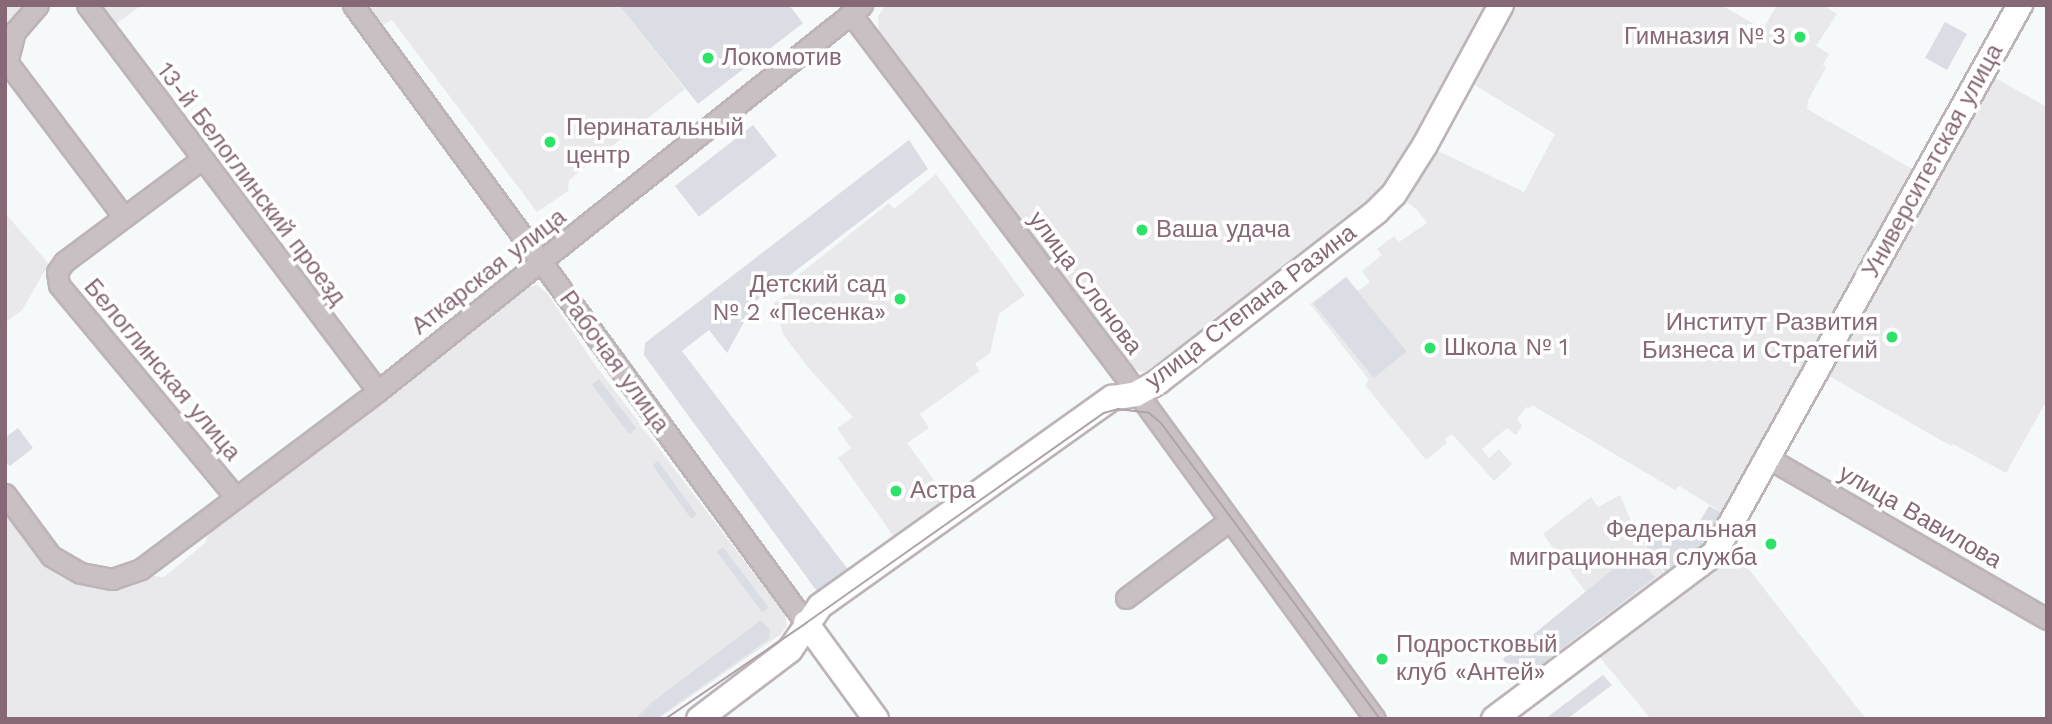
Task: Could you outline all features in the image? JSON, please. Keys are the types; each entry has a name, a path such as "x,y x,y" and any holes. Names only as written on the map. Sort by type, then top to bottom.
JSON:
{"main road":[{"name":"улица Степана Разина","path":"699,719 790,650 820,606 1112,398 1136,394 1159,381 1377,211 1394,194 1425,145 1501,5"},
{"name":"Университетская улица","path":"1494,719 1714,554 2020,5"},
{"name":"Рабочая улица","path":"806,623 876,719"}],"street":[{"path":"38,5 15,31 7,62 124,217 202,159"},
{"name":"13-й Белоглинский проезд","path":"87,5 378,391"},
{"name":"Рабочая улица","path":"353,5 806,623"},
{"name":"Аткарская улица","path":"5,494 51,555 81,573 112,579 141,569 234,496 378,391 856,10"},
{"name":"улица Слонова","path":"856,10 1375,719"},
{"name":"Белоглинская улица","path":"124,217 64,262 57,272 60,285 234,496"},
{"name":"улица Вавилова","path":"1768,458 2047,619"},
{"path":"1126,598 1230,521"}],"shaded area":[{"path":"5,5 29,5 5,37"},
{"path":"95,5 142,5 112,27"},
{"name":"Перинатальный центр","path":"369,5 619,5 685,89 569,180 568,191 537,212 392,20 383,25"},
{"name":"Локомотив","path":"619,5 789,5 803,23 698,104"},
{"path":"886,5 1492,5 1386,187 1369,204 1150,371 1141,372 1132,368 879,36 878,16"},
{"path":"1510,5 1721,5 1763,29 1777,5 1822,5 1837,14 1816,46 1829,54 1823,65 1826,68 1808,100 1807,109 1914,170 1725,514 1679,486 1675,490 1532,405 1530,409 1526,407 1517,419 1522,426 1516,435 1507,428 1482,449 1489,458 1499,449 1512,464 1494,481 1452,434 1445,439 1447,443 1426,460 1365,385 1369,380 1310,304 1346,277 1358,291 1370,282 1362,271 1382,255 1377,249 1394,236 1399,242 1427,223 1417,210 1402,198 1432,148 1524,192 1555,134 1468,81"},
{"path":"1945,22 1967,34 1947,70 1925,58"},
{"path":"1990,75 2047,107 2047,400 2006,473 1953,444 1951,446 1827,375"},
{"path":"753,125 777,156 699,217 675,186"},
{"path":"909,140 928,169 755,302 727,353 709,330 682,351 853,576 819,594 644,355 645,343"},
{"name":"Детский сад № 2 «Песенка»","path":"936,174 1025,295 999,314 990,353 975,364 980,371 920,414 929,428 907,443 952,505 899,544 838,458 851,448 837,428 853,417 806,365 783,334 774,303 787,295 782,288 889,203 894,209"},
{"path":"5,213 49,264 22,310 5,323"},
{"path":"1346,277 1406,352 1374,378 1313,303"},
{"path":"537,285 547,293 593,362 785,614 787,626 781,634 658,719 5,719 5,502 49,565 164,577 205,543 213,522 525,288"},
{"path":"599,379 636,429 629,434 592,384"},
{"path":"18,428 33,448 10,466 5,461 5,438"},
{"path":"658,461 697,514 691,519 652,465"},
{"path":"1620,495 1638,538 1667,577 1608,622 1543,534 1591,497 1598,507"},
{"path":"1709,506 1721,512 1702,546 1665,572 1643,543 1659,530 1688,540"},
{"path":"723,547 769,608 762,613 717,552"},
{"path":"1733,549 1866,719 1651,719 1597,654 1721,562"},
{"path":"1633,553 1655,577 1519,682 1503,659"},
{"path":"761,620 770,630 769,639 656,719 640,719 638,716 651,703"},
{"path":"1603,675 1612,685 1567,719 1545,719"}],"tram line":[{"path":"665,719 1104,413 1118,409 1149,413 1161,423 1380,719"}],"place":[{"name":"Гимназия № 3","path":"1800,37"},
{"name":"Локомотив","path":"708,58"},
{"name":"Перинатальный центр","path":"550,142"},
{"name":"Ваша удача","path":"1142,230"},
{"name":"Детский сад № 2 «Песенка»","path":"900,299"},
{"name":"Институт Развития Бизнеса и Стратегий","path":"1892,337"},
{"name":"Школа № 1","path":"1430,348"},
{"name":"Астра","path":"896,491"},
{"name":"Федеральная миграционная служба","path":"1771,544"},
{"name":"Подростковый клуб «Антей»","path":"1382,659"}]}
